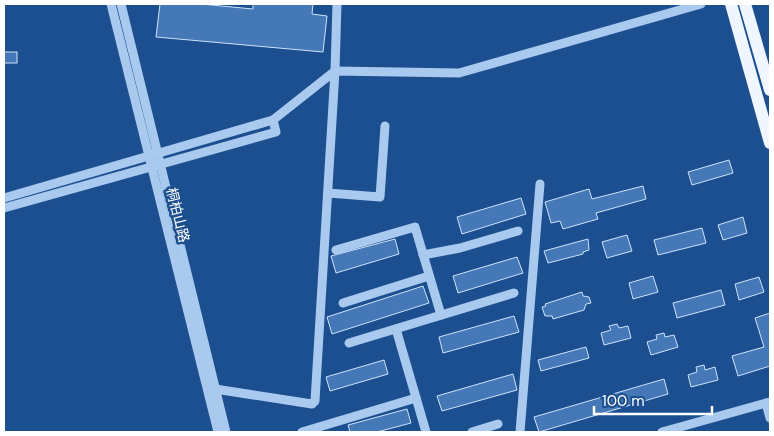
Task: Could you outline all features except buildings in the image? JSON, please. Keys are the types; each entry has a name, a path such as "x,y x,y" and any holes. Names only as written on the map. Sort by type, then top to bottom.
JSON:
{"main road":[{"path":"731,4 770,143"},
{"path":"746,4 770,90"}],"street":[{"name":"桐柏山路","path":"111,4 226,432"},
{"name":"桐柏山路","path":"121,4 153,155"},
{"path":"215,389 312,404 315,401 335,71 337,4"},
{"path":"4,198 273,120 335,71 459,73 701,4"},
{"path":"4,208 276,132 273,120"},
{"path":"328,193 380,197 385,126"},
{"name":"桐柏山路","path":"156,166 218,432"},
{"path":"520,432 540,184"},
{"path":"336,250 415,227 441,315"},
{"path":"423,255 460,248 518,231"},
{"path":"343,303 429,276"},
{"path":"349,342 514,293"},
{"path":"396,329 426,432"},
{"path":"302,432 416,398"},
{"path":"662,432 768,402 770,418"},
{"path":"472,432 498,424"}]}
